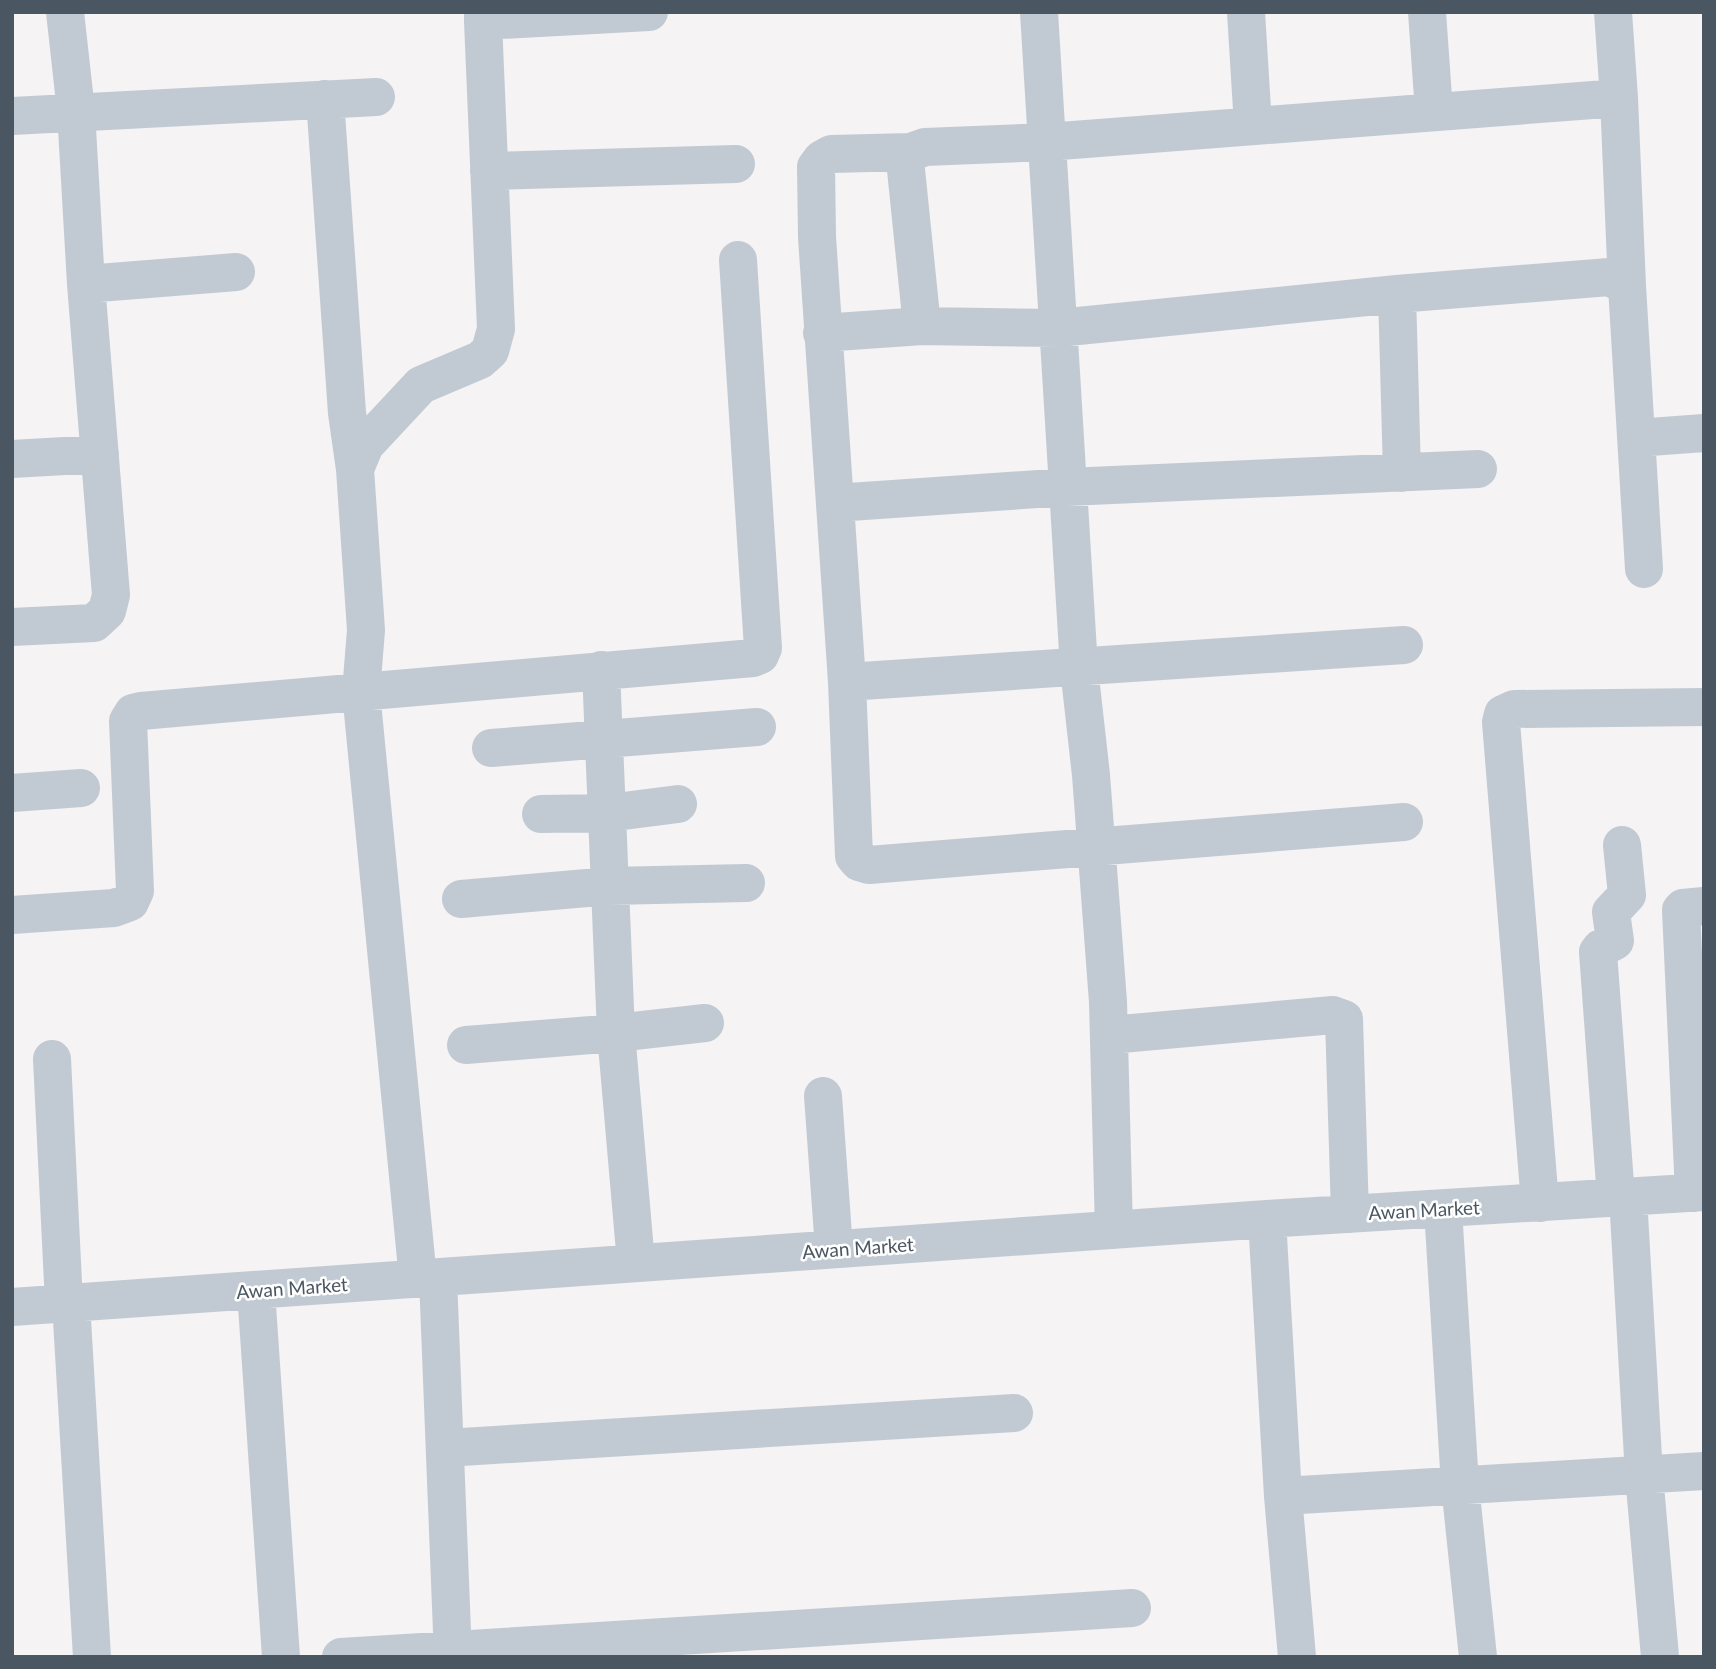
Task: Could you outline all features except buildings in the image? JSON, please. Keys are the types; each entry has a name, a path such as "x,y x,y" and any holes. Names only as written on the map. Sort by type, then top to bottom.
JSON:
{"street":[{"path":"12,627 94,623 107,611 111,595 86,284 76,111 65,12"},
{"path":"355,469 365,445 421,385 480,360 490,351 496,329 483,17 649,12"},
{"path":"1039,12 1079,668 1093,795 1110,1035 1114,1230"},
{"path":"1246,12 1253,126"},
{"path":"1427,12 1434,112"},
{"path":"1613,12 1644,569"},
{"path":"12,116 376,97"},
{"path":"1404,822 869,865 859,862 854,856 847,682 822,333 816,167 821,159 831,154 911,152 925,147 1047,142 1619,98"},
{"path":"325,99 347,413 355,469 366,630 361,692 445,1448 453,1653"},
{"path":"911,152 905,160 922,326"},
{"path":"489,171 736,164"},
{"path":"12,915 114,908 130,902 135,891 128,721 134,713 601,670 753,659 760,655 763,648 738,260"},
{"path":"86,284 236,272"},
{"path":"822,333 922,326 1058,328 1609,276 1627,286"},
{"path":"1397,294 1402,473"},
{"path":"1636,438 1704,433"},
{"path":"12,459 100,454"},
{"path":"835,503 1067,487 1478,469"},
{"path":"847,682 1404,645"},
{"path":"601,670 616,1033 636,1263"},
{"path":"1540,1203 1501,722 1503,714 1514,709 1704,707"},
{"path":"491,747 757,727"},
{"path":"12,793 81,788"},
{"path":"541,814 608,813 678,804"},
{"path":"1622,845 1627,895 1611,912 1615,941 1598,952 1622,1197 1660,1657"},
{"path":"461,899 610,886 746,883"},
{"path":"1699,1193 1681,910 1704,906"},
{"path":"1110,1035 1333,1015 1344,1019 1350,1214"},
{"path":"466,1045 705,1023"},
{"path":"52,1059 92,1657"},
{"path":"822,1096 834,1250"},
{"name":"Awan Market","path":"12,1307 1267,1219 1699,1193"},
{"path":"1443,1209 1460,1485 1478,1657"},
{"path":"1267,1219 1283,1496 1297,1657"},
{"path":"256,1291 281,1657"},
{"path":"445,1448 1014,1413"},
{"path":"1283,1496 1704,1471"},
{"path":"341,1657 742,1644 1132,1608"}]}
